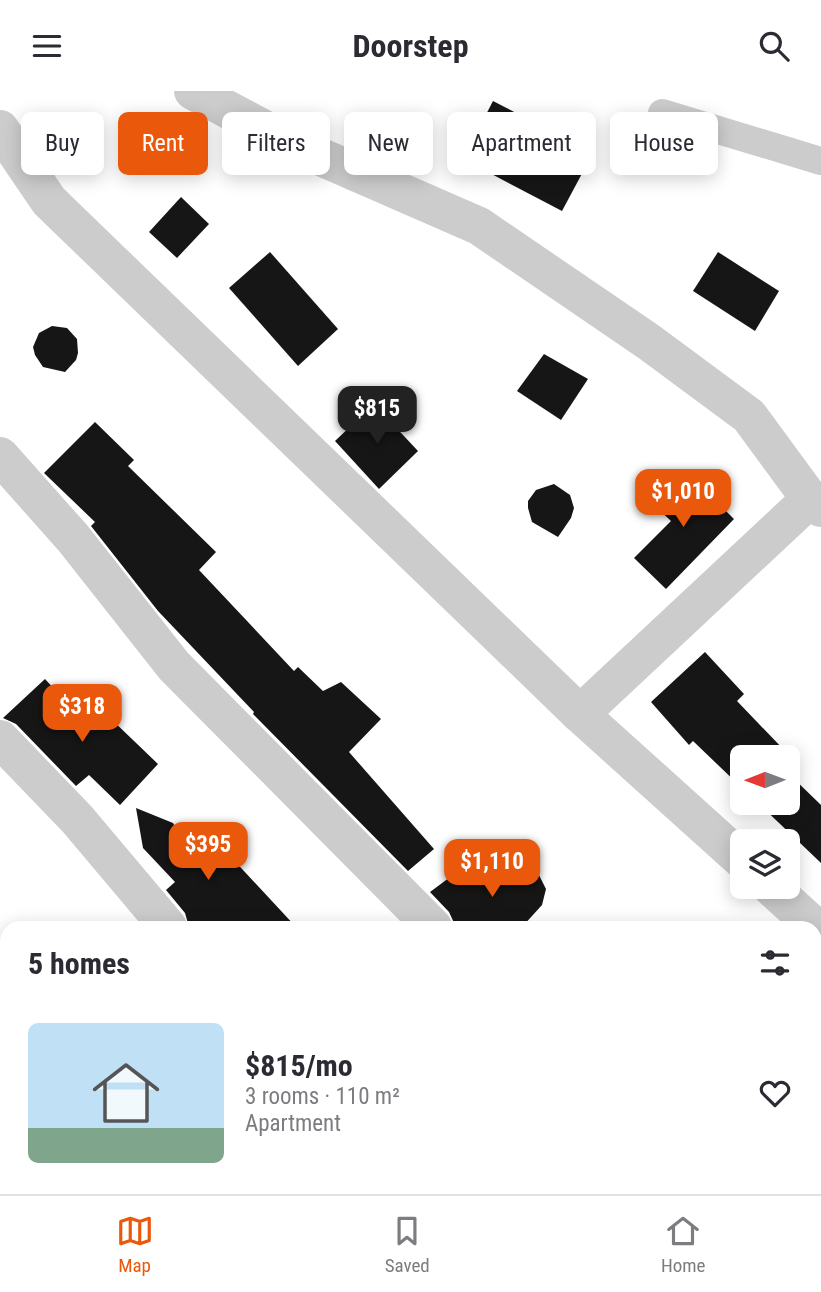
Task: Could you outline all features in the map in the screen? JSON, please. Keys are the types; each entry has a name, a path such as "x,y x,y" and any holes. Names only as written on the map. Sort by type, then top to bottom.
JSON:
{"street":[{"path":"193,91 298,147 479,226 649,342 749,416 817,496 580,715"},
{"path":"0,128 49,201 580,715 730,849"},
{"path":"0,456 73,538 174,666 427,921"},
{"path":"0,739 77,819 163,921"},
{"path":"785,899 808,921"}],"lane":[{"path":"718,130 821,162"}],"building":[{"path":"493,101 514,112 487,112"},
{"path":"493,175 581,175 562,211"},
{"path":"181,197 209,224 177,258 149,232"},
{"path":"270,252 338,329 298,366 229,288"},
{"path":"718,252 779,291 755,331 693,291"},
{"path":"52,326 67,328 77,339 76,360 65,372 43,367 35,355 33,347 39,333"},
{"path":"544,354 588,379 561,420 517,391"},
{"path":"374,404 418,451 379,489 335,441"},
{"path":"95,422 134,460 128,466 216,552 199,570 294,671 298,667 323,691 341,682 381,719 349,752 434,849 408,871 253,714 158,611 91,526 95,522 44,473"},
{"path":"684,469 734,519 666,589 634,558 671,521 651,502"},
{"path":"554,484 570,495 574,508 571,518 558,537 532,522 528,508 528,501 536,490"},
{"path":"705,652 744,694 737,701 779,745 730,745 730,776 693,741 689,745 651,702"},
{"path":"45,679 92,730 108,716 158,764 120,805 89,775 76,786 16,724 3,718"},
{"path":"800,785 821,805 821,863 800,843 800,829 785,829 771,815 800,815"},
{"path":"136,808 173,823 195,863 217,842 290,921 187,921 185,913 166,890 175,882 143,848"},
{"path":"465,866 478,883 516,868 532,870 539,875 546,889 542,905 527,921 453,921 449,912 430,892"}]}
